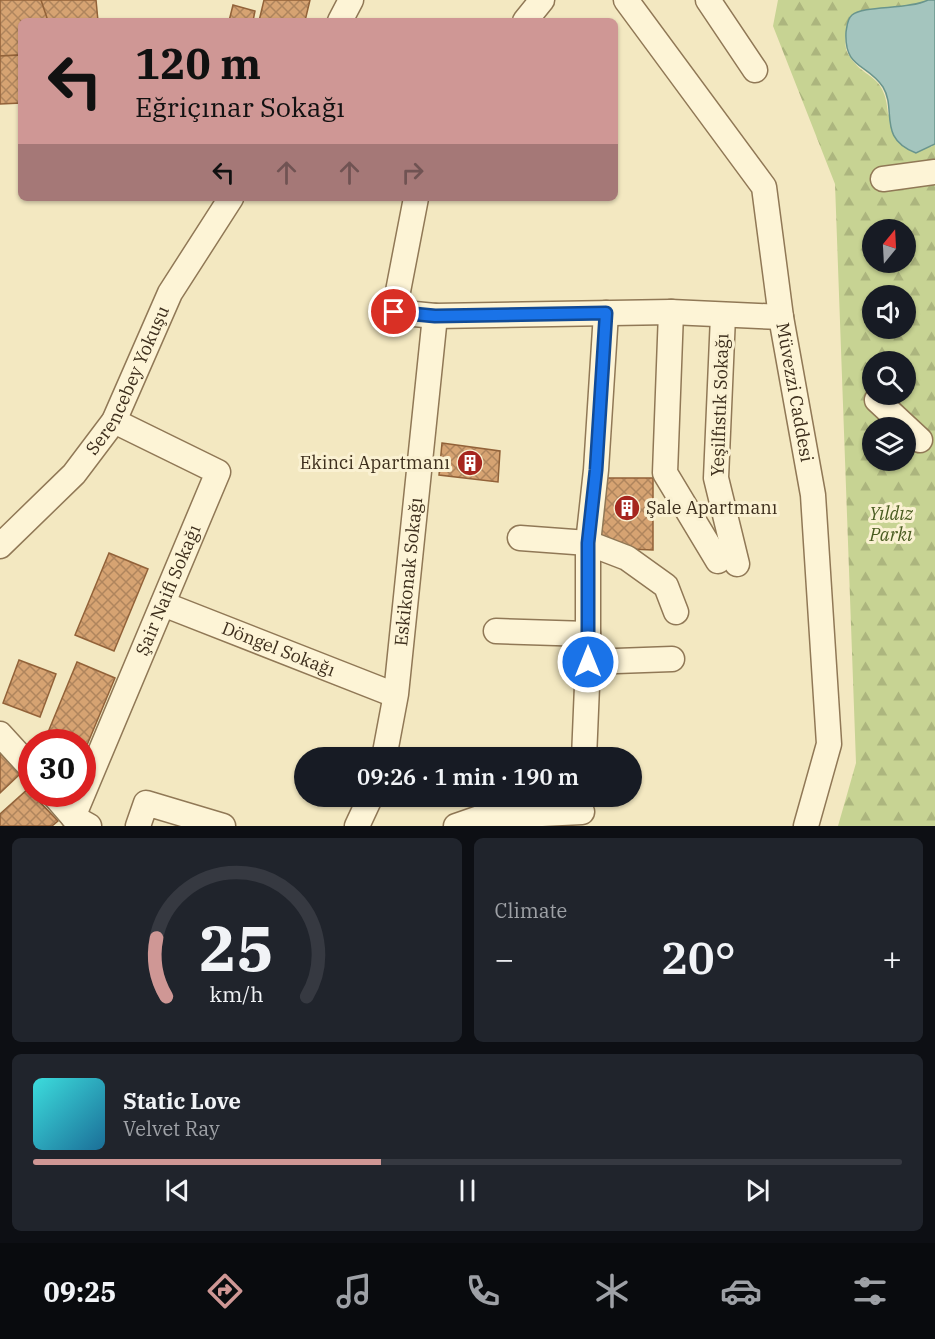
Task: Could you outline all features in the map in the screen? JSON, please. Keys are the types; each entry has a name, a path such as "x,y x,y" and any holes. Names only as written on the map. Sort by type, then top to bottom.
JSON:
{"street":[{"path":"342,18 351,0"},
{"path":"527,18 542,0"},
{"name":"Müvezzi Caddesi","path":"626,0 764,187 780,317 813,495 829,744 806,826"},
{"path":"708,0 755,70"},
{"path":"883,179 935,172"},
{"name":"Serencebey Yokuşu","path":"0,546 74,474 114,421 170,293 229,201"},
{"path":"415,201 394,312 435,316 671,312 780,317"},
{"name":"Yeşilfıstık Sokağı","path":"671,312 665,473 727,563 716,478 723,316"},
{"path":"584,747 588,662 588,543 596,470 606,313"},
{"name":"Eskikonak Sokağı","path":"386,747 395,695 435,316"},
{"path":"882,405 920,440"},
{"name":"Şair Naifi Sokağı","path":"81,821 163,604 218,472 114,421"},
{"path":"520,538 588,543 627,558 666,586 676,612"},
{"name":"Döngel Sokağı","path":"163,604 395,695"},
{"path":"496,631 588,634"},
{"path":"588,662 672,659"},
{"path":"0,734 18,754"},
{"path":"138,826 146,803 223,826"},
{"path":"66,807 81,821"},
{"path":"357,826 366,807"},
{"path":"456,826 482,817 582,812"}],"green space":[{"name":"Yıldız Parkı","path":"778,0 928,0 910,7 867,9 847,23 845,42 847,52 853,61 883,90 888,114 931,147 935,144 935,826 838,826 856,763 835,184 773,26"}],"water":[{"path":"935,0 935,144 916,153 896,140 892,132 889,105 883,87 853,59 846,44 846,32 849,19 858,12"}],"building":[{"path":"0,0 41,0 48,18 18,18 18,55 0,56"},
{"path":"41,0 96,0 98,18 47,18"},
{"path":"264,0 310,0 306,18 260,18"},
{"path":"233,5 255,11 254,18 230,18"},
{"path":"18,55 18,103 0,104 0,56"},
{"name":"Ekinci Apartmanı","path":"442,443 500,451 498,482 439,475"},
{"name":"Şale Apartmanı","path":"600,478 653,478 653,550 629,549 600,539"},
{"path":"109,553 148,569 114,651 75,635"},
{"path":"19,660 56,674 40,717 3,703"},
{"path":"77,662 115,678 94,729 49,729"},
{"path":"0,752 18,772 18,776 0,793"},
{"path":"18,798 18,807 45,807 58,821 52,826 0,826 0,814"}],"place":[{"name":"Ekinci Apartmanı","path":"470,463"},
{"name":"Şale Apartmanı","path":"627,508"}],"route":[{"path":"394,312 435,316 606,313 596,470 588,543 588,662"}]}
